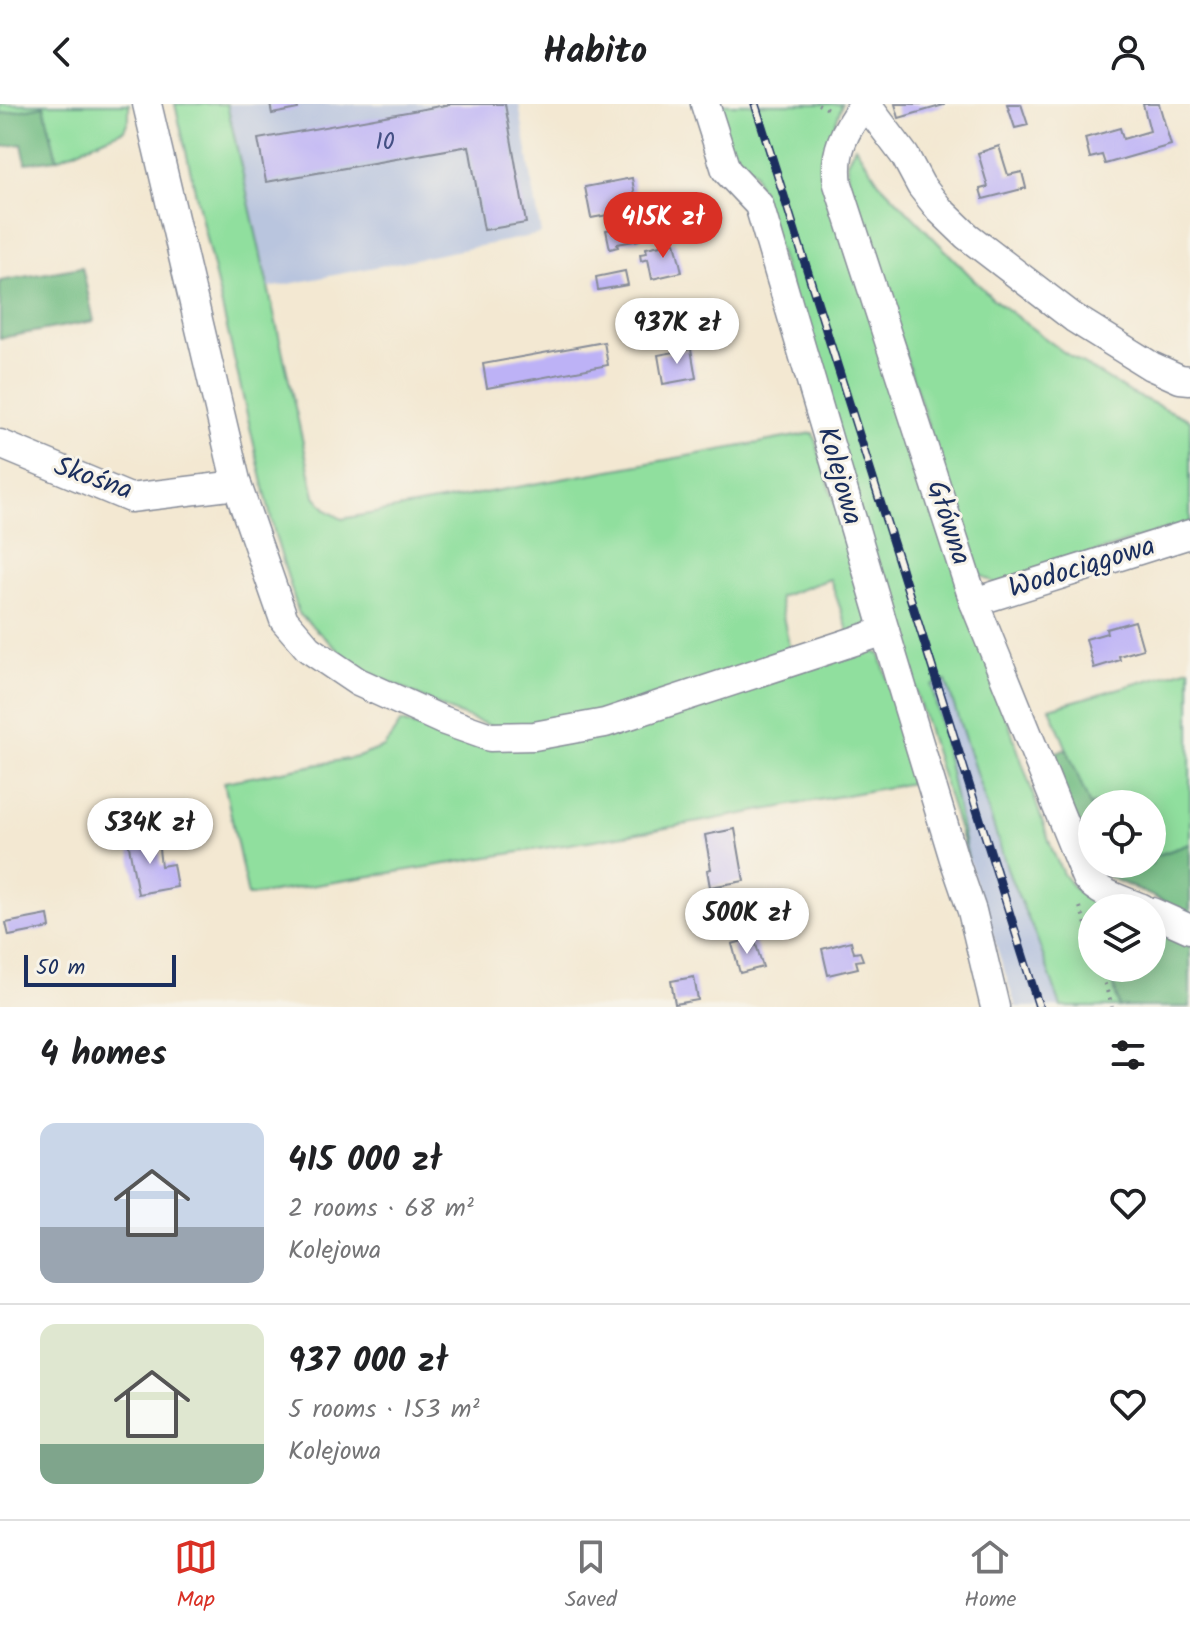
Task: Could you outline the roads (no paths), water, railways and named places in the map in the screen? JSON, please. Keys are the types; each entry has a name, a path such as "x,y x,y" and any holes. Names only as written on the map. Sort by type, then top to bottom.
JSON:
{"street":[{"path":"147,104 237,485 284,620 309,649 358,682 442,720 490,737 534,736 605,723 885,631"},
{"name":"Kolejowa","path":"705,104 726,170 759,205 885,631 972,911 995,1007"},
{"path":"865,104 905,156 921,186 967,236 1074,318 1151,366 1180,379 1190,380"},
{"name":"Główna","path":"865,104 850,124 838,150 835,166 838,184 974,602 1086,878 1093,886 1109,894"},
{"name":"Skośna","path":"0,444 130,498 237,485"},
{"name":"Wodociągowa","path":"974,602 1190,534"},
{"path":"1166,918 1190,929"}],"railway":[{"path":"755,104 1039,1007"}]}
